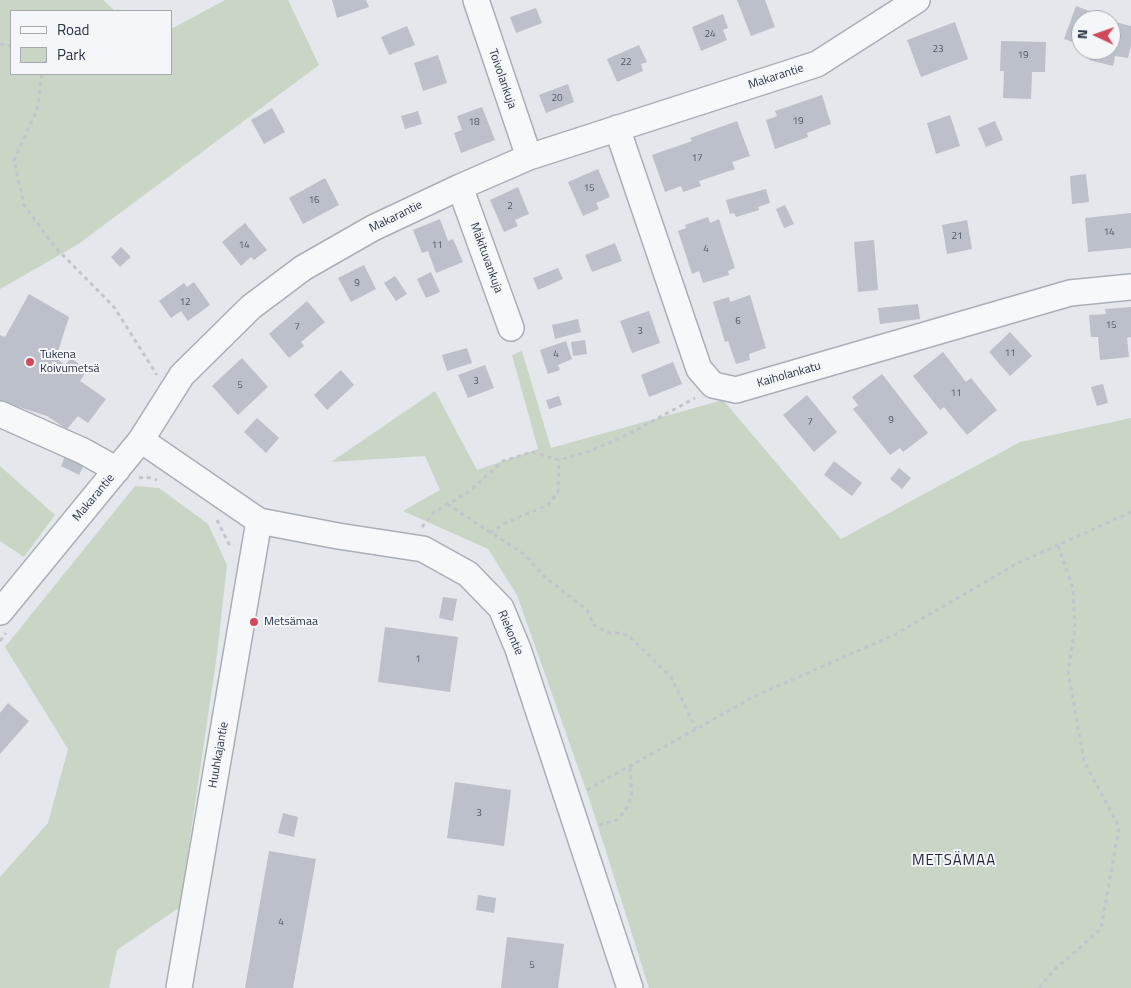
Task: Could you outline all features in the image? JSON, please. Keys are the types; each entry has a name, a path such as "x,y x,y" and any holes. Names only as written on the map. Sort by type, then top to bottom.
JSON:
{"street":[{"name":"Toivolankuja","path":"476,0 529,157"},
{"name":"Makarantie","path":"3,622 124,475 141,440 182,375 251,306 303,268 373,228 529,157 817,64 917,0"},
{"path":"617,128 699,369 713,385"},
{"name":"Mäkituvankuja","path":"460,187 511,328"},
{"name":"Kaiholankatu","path":"713,385 736,390 1070,293 1131,287"},
{"path":"0,414 83,451 124,475"},
{"name":"Riekontie","path":"141,440 259,522 423,549 468,574 501,608 518,649 630,988"},
{"name":"Huuhkajantie","path":"179,988 259,522"}],"path":[{"path":"42,75 37,110 14,160 24,205 54,246 114,307 169,395"},
{"path":"405,546 434,512 467,493 503,461 532,452 559,460 590,451 629,434 692,400 713,385"},
{"path":"490,533 505,523 548,505 558,492 559,460"},
{"path":"124,475 160,480"},
{"path":"447,504 524,554 545,578 587,610 594,624 609,633 629,636 671,677 696,730"},
{"path":"568,800 755,696 896,634 1014,565 1131,512"},
{"path":"216,518 232,551"},
{"path":"1039,988 1054,970 1101,929 1119,827 1084,761 1068,671 1075,628 1073,589 1058,545"},
{"path":"0,641 3,622"},
{"path":"578,830 617,820 625,811 632,796 630,766"}],"green space":[{"path":"0,0 103,0 114,10 10,10 10,75 172,75 172,28 225,0 288,0 319,65 77,245 0,289"},
{"path":"522,351 551,448 723,400 841,539 1020,442 1131,418 1131,988 649,988 591,804 517,595 488,549 403,511 440,490 425,456 331,462 435,391 477,470 538,449 512,355"},
{"path":"0,466 55,515 24,557 0,541"},
{"path":"135,486 159,488 208,524 227,565 217,654 180,907 117,950 109,988 0,988 0,877 48,823 68,749 5,647"}],"building":[{"path":"332,0 366,0 369,7 337,18"},
{"path":"737,0 765,0 775,27 751,36"},
{"path":"1076,6 1087,10 1075,10"},
{"path":"536,8 542,23 516,33 510,17"},
{"path":"723,14 728,28 723,30 727,40 701,51 692,27"},
{"path":"1071,20 1071,42 1064,39"},
{"path":"955,22 968,59 921,77 907,40"},
{"path":"1121,24 1131,26 1131,45 1128,58 1121,57"},
{"path":"407,26 415,45 389,55 381,37"},
{"path":"1001,41 1046,42 1045,72 1032,72 1031,99 1003,98 1004,71 1000,71"},
{"path":"639,45 647,62 641,64 643,71 617,82 607,59"},
{"path":"438,55 447,83 423,91 414,63"},
{"path":"1089,60 1114,60 1113,66"},
{"path":"568,84 574,102 546,113 539,95"},
{"path":"822,95 831,124 807,133 808,137 775,149 766,120 777,116 775,111"},
{"path":"482,107 495,140 461,153 454,133 462,130 457,116"},
{"path":"272,108 285,132 264,144 251,120"},
{"path":"418,111 422,124 405,129 401,116"},
{"path":"950,115 960,146 936,154 927,123"},
{"path":"737,121 750,156 732,162 735,169 699,181 701,186 683,192 681,186 665,192 652,155 692,141 690,138"},
{"path":"995,121 1003,140 986,147 978,128"},
{"path":"598,169 610,197 596,203 599,209 583,216 568,182"},
{"path":"1086,174 1089,202 1072,204 1070,176"},
{"path":"325,178 339,205 303,224 289,198"},
{"path":"518,187 529,214 515,220 518,226 504,232 490,200"},
{"path":"766,189 770,203 758,207 759,210 736,217 734,213 730,214 726,200"},
{"path":"785,205 794,224 784,228 776,209"},
{"path":"1131,213 1131,248 1088,252 1085,218"},
{"path":"708,217 710,223 719,219 735,268 728,271 729,275 703,283 699,271 692,274 678,231 686,228 685,225"},
{"path":"440,219 448,241 453,239 463,262 436,273 428,251 422,253 413,230"},
{"path":"967,220 972,249 947,254 942,225"},
{"path":"245,223 267,250 254,260 251,257 241,266 222,242"},
{"path":"874,240 878,290 858,292 854,242"},
{"path":"615,243 622,261 592,272 585,255"},
{"path":"121,247 131,257 120,267 111,257"},
{"path":"364,265 376,289 351,302 338,278"},
{"path":"558,268 563,279 538,290 533,278"},
{"path":"431,272 440,292 426,298 417,279"},
{"path":"395,276 407,294 396,301 384,283"},
{"path":"194,282 210,305 188,321 181,311 171,318 159,301 184,283 187,287"},
{"name":"Tukena Koivumetsä","path":"29,294 69,317 56,358 65,365 71,358 87,370 80,381 106,399 88,423 78,416 67,429 47,416 0,401 0,335 5,337"},
{"path":"750,295 766,348 749,354 750,360 736,364 728,341 725,342 713,302 729,297 730,302"},
{"path":"307,301 325,322 301,342 304,346 289,358 269,334"},
{"path":"918,304 920,319 880,324 878,308"},
{"path":"1131,307 1131,337 1127,338 1129,357 1100,360 1098,337 1091,337 1089,315 1106,314 1105,309"},
{"path":"649,311 660,343 632,353 620,321"},
{"path":"578,319 581,332 555,339 552,325"},
{"path":"1010,332 1032,356 1010,376 989,352"},
{"path":"585,340 587,354 573,356 571,342"},
{"path":"566,341 572,359 558,365 560,370 548,374 540,350"},
{"path":"467,348 472,363 447,371 442,355"},
{"path":"943,352 966,382 971,378 997,410 967,435 944,407 940,410 913,376"},
{"path":"242,358 268,387 238,415 212,386"},
{"path":"673,362 682,384 649,397 641,375"},
{"path":"485,365 494,388 468,398 458,375"},
{"path":"341,370 354,385 327,410 314,395"},
{"path":"882,374 928,433 903,452 900,448 890,455 853,409 858,405 852,397"},
{"path":"1103,384 1108,403 1097,406 1091,387"},
{"path":"807,395 837,432 814,452 783,415"},
{"path":"559,396 562,405 549,409 546,400"},
{"path":"257,418 279,438 266,453 244,432"},
{"path":"66,454 85,463 79,475 61,466"},
{"path":"834,461 862,483 852,496 824,475"},
{"path":"899,468 911,478 902,489 890,479"},
{"path":"443,597 457,599 453,621 439,618"},
{"path":"385,627 458,637 450,692 378,682"},
{"path":"8,703 29,721 0,754 0,713"},
{"path":"455,782 511,790 504,846 447,838"},
{"path":"283,813 298,817 294,837 278,833"},
{"path":"269,851 316,859 293,988 245,988"},
{"path":"478,895 496,898 494,913 476,910"},
{"path":"507,937 564,944 558,988 501,988"}],"place":[{"name":"Tukena Koivumetsä","path":"30,362"},
{"name":"Metsämaa","path":"254,622"}],"district":[{"name":"METSÄMAA","path":"954,861"}]}
